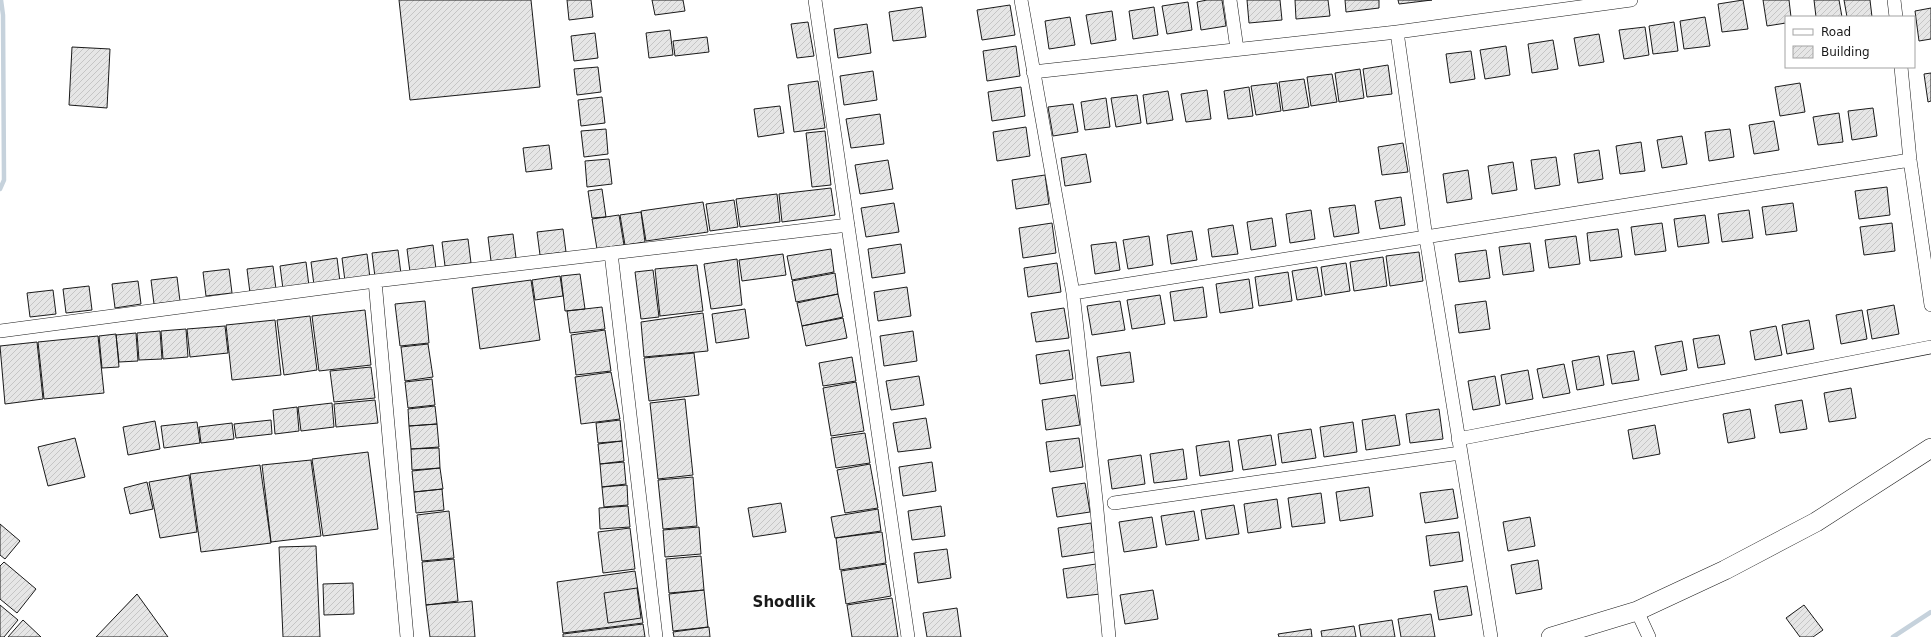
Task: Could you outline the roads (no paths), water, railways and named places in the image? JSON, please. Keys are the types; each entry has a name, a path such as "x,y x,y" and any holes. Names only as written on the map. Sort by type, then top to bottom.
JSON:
{"main road":[{"path":"1551,637 1637,611 1725,570 1816,522 1931,448"}],"street":[{"path":"815,0 908,637"},
{"path":"1021,0 1073,292 1109,637"},
{"path":"1230,0 1238,48"},
{"path":"1033,72 1238,48 1397,32 1631,0"},
{"path":"1894,0 1896,16"},
{"path":"1397,32 1426,238 1491,637"},
{"path":"1901,68 1910,160 1931,305"},
{"path":"1073,292 1426,238 1910,160"},
{"path":"0,331 375,282 848,225"},
{"path":"611,253 656,637"},
{"path":"375,282 407,637"},
{"path":"1458,439 1931,347"},
{"path":"1114,503 1460,453"},
{"path":"1637,611 1649,637"}],"waterway":[{"path":"0,189 4,180 3,15 1,0"},
{"path":"1893,637 1931,612"}],"district":[{"name":"Shodlik","path":"784,602"}]}
